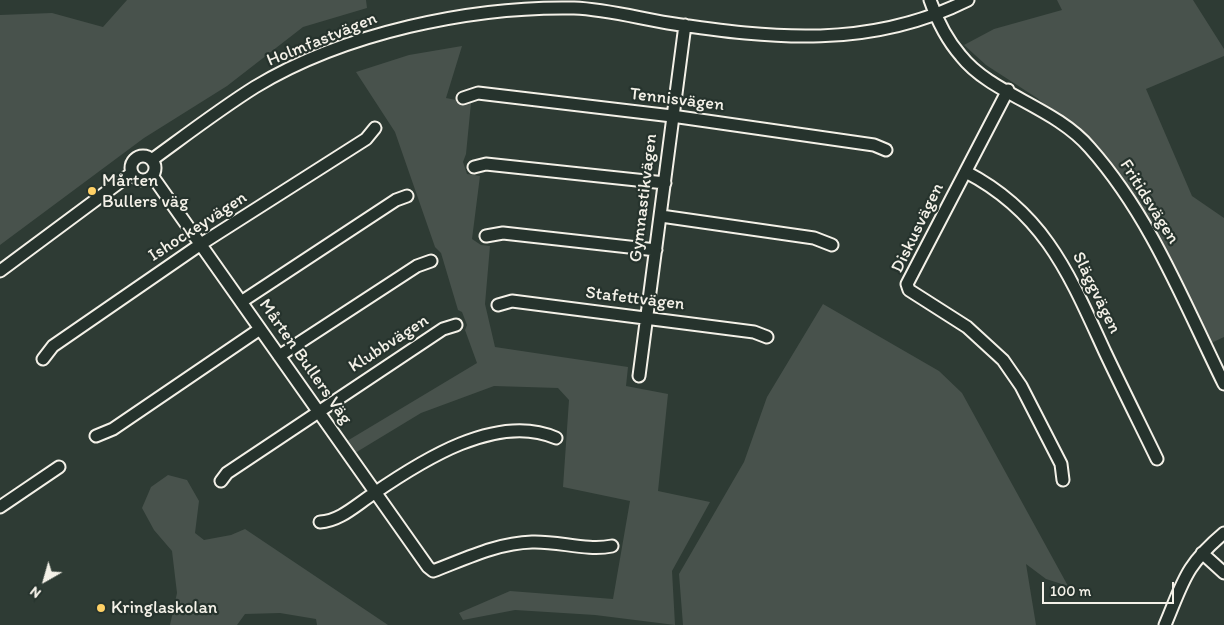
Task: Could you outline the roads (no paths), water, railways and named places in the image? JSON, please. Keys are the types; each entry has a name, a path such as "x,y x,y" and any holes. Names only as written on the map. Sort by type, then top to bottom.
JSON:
{"street":[{"name":"Fritidsvägen","path":"930,0 936,15 961,57 985,77 1052,115 1088,145 1119,182 1168,266 1223,379"},
{"name":"Holmfastvägen","path":"153,159 255,87 286,71 337,49 388,32 433,21 494,12 575,4 685,25 768,35 824,38 872,32 936,15 968,0"},
{"name":"Gymnastikvägen","path":"639,376 685,25"},
{"name":"Diskusvägen","path":"1008,90 908,284 909,290 967,327 1003,360 1021,386 1061,464 1063,480"},
{"name":"Tennisvägen","path":"463,98 478,93 672,116 874,145 886,150"},
{"name":"Ishockeyvägen","path":"43,359 53,346 200,244 366,139 375,128"},
{"path":"145,156 153,159 156,167 152,177 141,180 132,173 131,165 136,158 145,156"},
{"path":"474,167 486,164 665,183"},
{"name":"Släggvägen","path":"966,172 990,186 1014,204 1054,249 1077,292 1157,459"},
{"path":"0,271 132,173"},
{"name":"Mårten Bullers Väg","path":"152,177 428,568 433,571 501,546 530,542 600,548 612,546"},
{"path":"241,302 396,200 407,196"},
{"path":"661,216 814,238 832,245"},
{"path":"486,236 503,233 656,250"},
{"path":"279,356 417,266 431,261"},
{"name":"Stafettvägen","path":"498,305 512,301 754,332 767,337"},
{"name":"Klubbvägen","path":"221,481 227,473 443,329 456,325"},
{"path":"96,436 113,429 260,330"},
{"path":"320,522 333,522 375,492 456,446 492,434 541,432 556,438"},
{"path":"0,507 59,467"},
{"path":"1165,625 1180,584 1192,564 1224,532"},
{"path":"1202,553 1224,573"}],"place":[{"name":"Mårten Bullers väg","path":"92,191"},
{"name":"Kringlaskolan","path":"101,608"}]}
